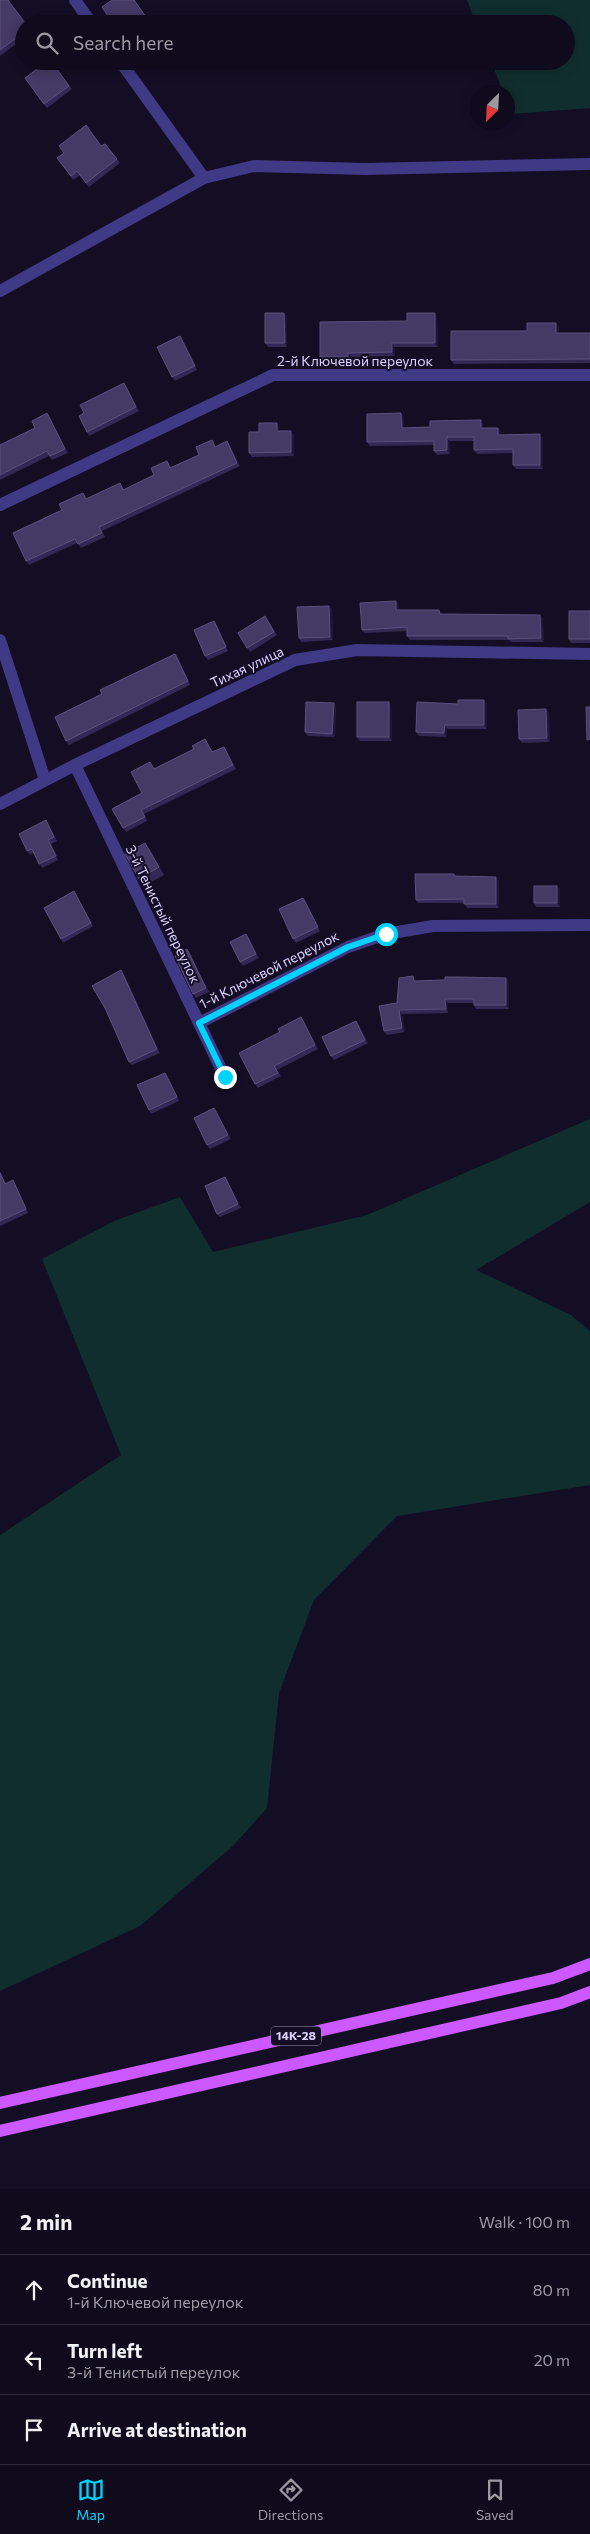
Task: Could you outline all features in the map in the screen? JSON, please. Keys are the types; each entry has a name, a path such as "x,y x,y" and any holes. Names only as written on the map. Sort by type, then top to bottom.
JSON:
{"main road":[{"name":"14К-28","path":"0,2103 553,1978 590,1964"},
{"name":"14К-28","path":"0,2131 560,2003 590,1992"}],"street":[{"path":"75,0 86,15"},
{"path":"126,70 204,178"},
{"path":"0,291 204,178 254,166 365,169 590,164"},
{"name":"2-й Ключевой переулок","path":"0,506 273,375 590,375"},
{"path":"0,640 45,780"},
{"name":"Тихая улица","path":"0,804 75,765 295,660 357,650 590,654"},
{"name":"3-й Тенистый переулок","path":"75,765 225,1077"},
{"name":"1-й Ключевой переулок","path":"199,1023 348,947 386,934 433,926 590,925"}],"green space":[{"path":"467,0 590,0 590,108 515,114 515,85 500,85 494,70 575,70 575,15 473,15"},
{"path":"590,1119 590,1202 476,1270 571,1315 590,1331 590,1485 397,1516 314,1600 279,1693 267,1808 234,1845 140,1926 0,1991 0,1535 121,1455 42,1259 114,1221 180,1197 213,1252 367,1215"}],"building":[{"path":"0,0 8,0 19,15 15,15 15,39 0,50"},
{"path":"112,0 134,0 145,15 107,15 102,7"},
{"path":"36,70 57,70 69,86 44,104 25,78"},
{"path":"86,125 101,146 105,144 117,159 86,183 77,171 71,176 57,158 64,153 59,146"},
{"path":"265,313 284,313 285,343 265,343"},
{"path":"407,313 435,313 435,343 392,343 392,352 348,353 348,357 320,357 320,322 407,321"},
{"path":"527,323 556,323 556,333 590,333 590,359 451,360 451,331 527,331"},
{"path":"180,336 195,366 172,377 157,347"},
{"path":"124,383 136,407 87,432 79,416 84,413 80,405"},
{"path":"47,413 65,449 50,456 47,451 0,475 0,445 35,428 32,421"},
{"path":"401,413 402,428 430,427 430,421 481,420 481,428 498,428 498,435 540,434 540,465 513,465 513,449 474,450 474,437 447,437 447,450 434,451 434,441 367,442 367,414"},
{"path":"259,423 277,423 277,431 291,431 291,452 249,453 249,432 259,432"},
{"path":"212,440 215,447 227,441 237,463 99,527 102,533 78,544 75,539 26,561 13,533 62,510 59,504 83,493 86,499 120,483 123,490 154,475 151,468 167,461 170,468 199,455 196,447"},
{"path":"396,601 396,610 439,610 440,614 540,615 541,638 508,639 508,636 407,636 407,627 362,630 360,603"},
{"path":"329,606 330,637 299,638 297,607"},
{"path":"569,611 590,611 590,639 569,639"},
{"path":"265,616 274,632 247,648 238,633"},
{"path":"214,621 226,647 205,656 194,630"},
{"path":"175,654 188,681 66,741 55,717 102,694 100,690"},
{"path":"458,700 484,700 484,725 445,725 444,733 416,732 417,702 458,704"},
{"path":"306,702 334,703 332,734 305,732"},
{"path":"357,702 389,702 389,737 357,737"},
{"path":"586,707 590,707 590,739 587,740"},
{"path":"546,709 547,738 519,739 518,710"},
{"path":"205,739 212,752 224,747 233,765 141,810 145,817 123,828 112,809 142,793 131,772 150,762 154,769 194,749 192,746"},
{"path":"46,820 54,837 48,840 56,856 39,864 32,849 27,851 19,834"},
{"path":"145,843 159,867 139,879 125,854"},
{"path":"415,874 496,877 496,904 464,904 464,899 416,900"},
{"path":"534,886 557,886 557,903 534,903"},
{"path":"74,891 91,923 61,939 44,908"},
{"path":"303,898 318,927 293,939 279,909"},
{"path":"246,934 256,954 240,962 230,942"},
{"path":"187,949 206,988 193,994 175,956"},
{"path":"121,970 157,1049 129,1062 105,1008 92,986"},
{"path":"413,976 414,981 445,980 445,977 506,978 506,1005 474,1005 474,999 445,999 446,1009 399,1010 402,1028 384,1031 379,1006 397,1003 399,978"},
{"path":"301,1017 315,1045 274,1066 278,1073 255,1084 239,1053 280,1032 278,1029"},
{"path":"356,1021 365,1040 331,1056 322,1037"},
{"path":"165,1073 177,1097 149,1110 137,1085"},
{"path":"214,1108 228,1135 207,1145 194,1118"},
{"path":"0,1173 5,1184 13,1180 26,1209 0,1221"},
{"path":"225,1177 238,1204 217,1214 205,1186"}],"route":[{"path":"225,1077 199,1023 348,947 386,934"}]}
